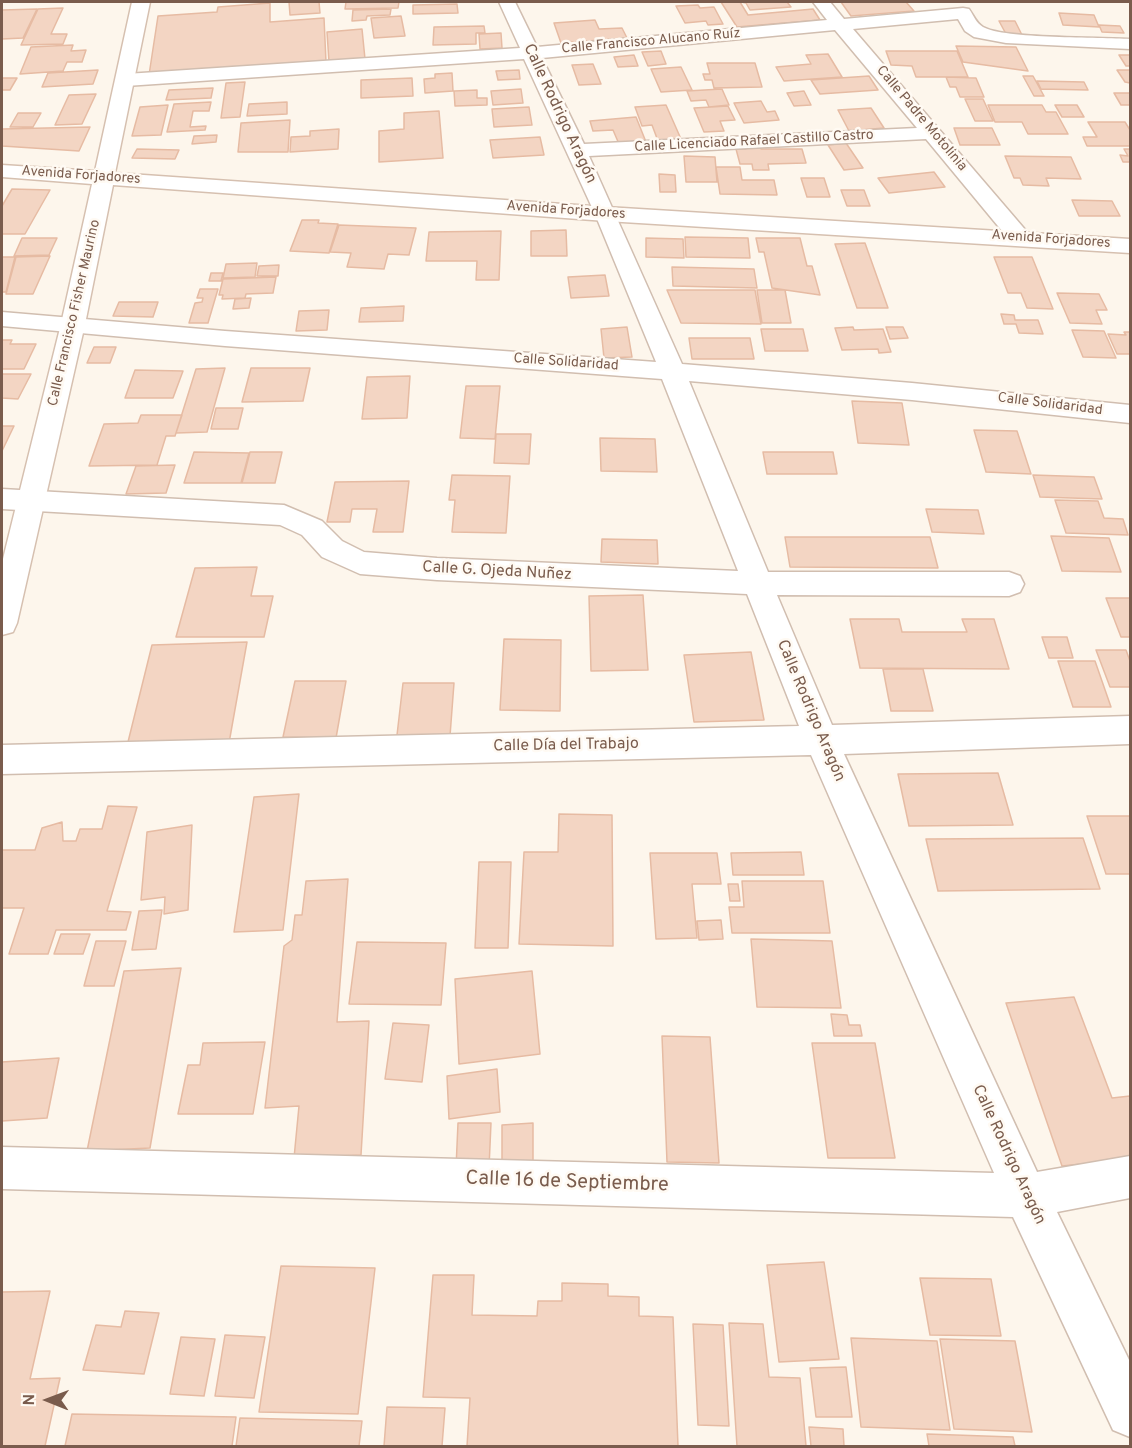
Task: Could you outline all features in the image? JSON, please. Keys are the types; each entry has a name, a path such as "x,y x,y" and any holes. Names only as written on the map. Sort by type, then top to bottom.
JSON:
{"street":[{"name":"Calle Francisco Fisher Maurino","path":"2,623 73,324 141,2"},
{"name":"Calle Rodrigo Aragón","path":"507,2 602,206 672,370 821,740 1026,1196 1131,1413"},
{"name":"Calle Padre Motolinia","path":"821,2 1004,218"},
{"name":"Calle Francisco Alucano Ruíz","path":"126,80 532,53 963,13 971,27 980,33 1006,38 1131,44"},
{"name":"Calle Licenciado Rafael Castillo Castro","path":"575,151 933,133"},
{"name":"Avenida Forjadores","path":"2,152 107,168 602,206 1023,229 1131,246"},
{"name":"Avenida Forjadores","path":"2,171 107,168"},
{"name":"Avenida Forjadores","path":"602,206 1004,218 1023,229"},
{"name":"Calle Solidaridad","path":"2,319 252,340 672,370 972,396 1131,414"},
{"name":"Calle G. Ojeda Nuñez","path":"2,499 284,515 312,528 332,549 360,563 449,570 757,583 1009,584"},
{"name":"Calle Día del Trabajo","path":"2,760 1131,730"},
{"name":"Calle 16 de Septiembre","path":"2,1168 1026,1196 1131,1177"}],"building":[{"path":"289,2 319,2 320,13 290,15"},
{"path":"346,2 399,2 398,8 345,9"},
{"path":"721,2 740,2 748,15 813,9 820,20 737,27"},
{"path":"741,2 787,2 791,7 750,10 746,3"},
{"path":"841,2 906,2 914,11 851,16"},
{"path":"270,3 270,22 324,18 326,62 149,75 158,16 217,12 218,7"},
{"path":"457,4 458,13 413,14 413,5"},
{"path":"698,5 700,8 714,7 723,24 708,25 706,21 685,23 676,6"},
{"path":"63,8 51,34 67,34 63,44 21,45 38,9"},
{"path":"37,9 23,38 2,39 2,10"},
{"path":"391,9 390,15 367,16 366,20 352,21 353,10"},
{"path":"1059,13 1094,15 1099,27 1063,25"},
{"path":"401,16 405,36 374,38 371,18"},
{"path":"595,20 599,29 622,28 627,38 561,43 554,23"},
{"path":"999,21 1015,21 1022,35 1006,34"},
{"path":"1099,25 1120,26 1124,33 1102,32"},
{"path":"484,26 485,33 476,33 476,44 433,45 434,27"},
{"path":"362,29 365,59 329,62 327,32"},
{"path":"501,33 502,48 480,49 479,34"},
{"path":"73,45 71,51 86,50 82,62 67,62 63,71 20,74 31,47"},
{"path":"956,46 1016,47 1028,71 963,62"},
{"path":"661,51 666,64 648,66 642,52"},
{"path":"886,51 957,51 968,77 916,77 912,66 891,65"},
{"path":"828,54 842,77 784,81 776,67 811,64 806,55"},
{"path":"634,55 638,66 618,67 614,57"},
{"path":"1119,55 1130,55 1130,66 1126,66"},
{"path":"707,63 755,63 762,87 714,88 712,80 705,80 703,74 710,74"},
{"path":"593,64 601,84 579,85 572,65"},
{"path":"681,67 692,90 661,92 651,69"},
{"path":"98,70 93,84 42,87 48,73"},
{"path":"519,70 520,79 498,80 496,71"},
{"path":"1117,70 1130,70 1130,83 1125,82"},
{"path":"452,73 453,91 425,93 424,79 435,78 435,74"},
{"path":"869,76 878,90 820,94 811,80"},
{"path":"1023,76 1033,76 1044,96 1034,96"},
{"path":"946,77 976,78 984,97 960,97 956,87 950,87"},
{"path":"2,78 17,78 10,90 2,90"},
{"path":"412,78 413,96 361,98 361,80"},
{"path":"1037,81 1084,82 1088,90 1041,89"},
{"path":"245,82 240,117 221,118 226,83"},
{"path":"213,88 211,98 166,100 169,90"},
{"path":"521,89 523,103 493,105 491,91"},
{"path":"722,89 729,105 709,107 706,100 691,101 687,91"},
{"path":"477,90 477,98 487,98 487,105 455,106 454,91"},
{"path":"804,91 811,105 794,106 787,93"},
{"path":"1114,93 1130,93 1130,105 1121,105"},
{"path":"96,94 82,124 55,125 69,95"},
{"path":"965,99 983,99 993,121 975,121"},
{"path":"761,101 767,112 775,111 779,120 744,123 734,103"},
{"path":"211,102 209,111 193,111 190,127 206,126 205,130 167,132 174,104"},
{"path":"287,102 287,114 247,116 249,104"},
{"path":"168,105 161,135 132,136 140,107"},
{"path":"666,105 681,139 658,141 652,125 642,126 635,107"},
{"path":"988,105 1042,105 1046,112 1056,112 1068,134 1028,134 1022,122 995,122"},
{"path":"1055,105 1077,105 1084,117 1062,117"},
{"path":"728,106 735,120 720,121 724,131 704,132 694,108"},
{"path":"529,107 532,125 494,127 492,109"},
{"path":"871,108 884,128 849,131 838,110"},
{"path":"439,111 443,158 379,162 379,131 404,129 404,113"},
{"path":"18,113 41,113 33,127 10,127"},
{"path":"636,117 646,142 619,144 613,130 593,131 590,121"},
{"path":"290,120 288,152 238,152 241,123"},
{"path":"1088,122 1125,122 1130,130 1130,146 1087,146 1083,137 1097,137"},
{"path":"90,127 79,151 2,146 2,129"},
{"path":"954,128 992,128 1000,145 960,145"},
{"path":"339,129 338,149 290,152 291,137 310,136 310,131"},
{"path":"217,135 216,142 192,144 194,136"},
{"path":"540,137 544,155 493,158 490,140"},
{"path":"846,143 863,168 844,170 828,145"},
{"path":"745,146 761,146 761,149 802,149 806,163 768,164 769,170 753,170 752,164 740,164 736,149 746,149"},
{"path":"137,149 179,150 175,159 132,158"},
{"path":"1124,149 1130,149 1130,162 1123,162 1120,155 1128,156"},
{"path":"684,156 715,157 717,182 686,182"},
{"path":"1005,156 1071,157 1081,179 1046,178 1049,186 1023,185 1020,178 1014,178"},
{"path":"716,167 740,167 742,180 774,180 777,195 720,194"},
{"path":"934,172 945,187 889,193 878,178"},
{"path":"659,174 675,175 676,192 660,192"},
{"path":"801,178 824,178 830,197 807,197"},
{"path":"12,189 50,190 25,234 2,234 2,206"},
{"path":"841,190 864,190 870,206 847,206"},
{"path":"1072,200 1112,201 1120,216 1079,216"},
{"path":"302,220 319,220 318,223 338,224 329,253 290,251"},
{"path":"339,225 416,228 409,255 388,254 384,269 347,267 351,253 330,252"},
{"path":"566,230 567,256 531,256 531,231"},
{"path":"501,231 499,280 476,280 477,261 426,261 429,232"},
{"path":"685,237 748,238 750,258 686,257"},
{"path":"22,238 57,238 49,255 14,256"},
{"path":"646,238 683,239 684,258 646,257"},
{"path":"756,238 800,238 807,266 812,266 820,295 772,288 764,252 759,252"},
{"path":"865,243 888,308 857,308 835,244"},
{"path":"50,256 33,294 6,294 16,257"},
{"path":"2,257 15,257 6,292 2,292"},
{"path":"994,257 1032,257 1053,309 1027,308 1021,293 1008,293"},
{"path":"257,263 255,277 223,278 226,264"},
{"path":"279,265 278,276 257,276 259,266"},
{"path":"672,267 754,269 757,288 673,286"},
{"path":"211,273 223,273 221,281 209,281"},
{"path":"605,275 609,296 571,298 568,277"},
{"path":"276,277 273,293 246,294 245,298 222,299 223,295 219,295 223,279"},
{"path":"200,289 218,289 208,323 189,323 195,303 202,302 203,298 197,298"},
{"path":"667,290 755,290 761,324 681,323"},
{"path":"757,290 785,290 791,323 762,323"},
{"path":"1057,293 1099,294 1107,310 1096,310 1102,324 1070,323"},
{"path":"251,298 249,308 233,309 235,299"},
{"path":"119,302 158,302 153,317 113,316"},
{"path":"404,306 403,321 359,322 361,308"},
{"path":"329,310 327,330 296,331 299,311"},
{"path":"1001,314 1014,315 1015,320 1038,320 1043,334 1019,333 1016,324 1004,324"},
{"path":"627,327 632,357 604,358 601,329"},
{"path":"853,327 854,330 883,329 891,352 879,353 878,349 842,350 835,328"},
{"path":"886,327 903,327 908,338 890,339"},
{"path":"761,329 803,329 808,351 765,351"},
{"path":"1072,330 1104,331 1116,358 1083,357"},
{"path":"1124,332 1130,332 1130,354 1117,354 1108,334 1126,335"},
{"path":"689,338 750,338 754,359 692,359"},
{"path":"2,340 12,340 10,344 36,344 24,369 2,369"},
{"path":"94,347 116,347 110,363 87,363"},
{"path":"225,368 207,432 176,433 196,369"},
{"path":"251,368 310,368 303,401 242,402"},
{"path":"135,370 183,371 173,398 125,398"},
{"path":"2,374 31,374 18,399 2,398"},
{"path":"410,376 407,418 362,419 367,377"},
{"path":"466,386 500,386 495,439 460,438"},
{"path":"852,401 902,403 909,445 858,443"},
{"path":"216,408 243,408 238,429 211,429"},
{"path":"141,415 182,415 175,436 166,436 157,465 89,466 104,424 138,423"},
{"path":"2,426 14,426 2,451"},
{"path":"974,430 1017,431 1031,474 986,472"},
{"path":"496,434 531,434 529,464 494,463"},
{"path":"600,438 655,439 657,472 601,471"},
{"path":"194,452 249,453 241,483 184,483"},
{"path":"250,452 282,452 275,483 242,483"},
{"path":"763,452 833,452 837,474 767,474"},
{"path":"175,465 166,493 126,494 136,466"},
{"path":"452,475 510,476 506,533 452,532 455,500 449,500"},
{"path":"1033,475 1094,477 1102,499 1040,497"},
{"path":"409,481 403,532 373,532 377,509 352,509 350,522 327,522 335,482"},
{"path":"1055,500 1098,501 1104,518 1123,519 1128,535 1066,533"},
{"path":"926,509 978,510 984,534 932,532"},
{"path":"1051,536 1109,538 1121,572 1062,571"},
{"path":"785,537 930,537 938,568 790,567"},
{"path":"602,539 657,540 658,564 601,562"},
{"path":"257,567 251,596 273,596 264,637 176,637 195,568"},
{"path":"643,595 648,670 591,671 589,596"},
{"path":"1106,598 1130,598 1130,637 1121,637"},
{"path":"850,619 899,619 902,632 967,632 962,619 994,619 1009,669 860,668"},
{"path":"1042,637 1067,637 1073,658 1049,658"},
{"path":"504,639 561,640 560,711 500,710"},
{"path":"247,642 229,743 127,746 152,645"},
{"path":"1096,650 1126,650 1130,661 1130,687 1110,687"},
{"path":"751,652 764,720 694,722 684,655"},
{"path":"1058,661 1095,661 1111,707 1073,707"},
{"path":"883,669 923,669 933,711 891,711"},
{"path":"295,681 346,681 336,738 283,737"},
{"path":"403,683 454,683 450,736 397,735"},
{"path":"998,773 1013,825 909,826 898,774"},
{"path":"299,794 283,930 234,932 254,797"},
{"path":"108,806 137,807 107,911 131,912 126,930 56,930 48,954 9,954 24,908 2,908 2,850 35,850 42,828 62,822 63,841 76,841 80,829 102,829"},
{"path":"559,814 612,815 613,946 519,944 524,852 558,852"},
{"path":"1087,816 1130,816 1130,874 1106,874"},
{"path":"192,825 188,910 164,914 165,897 141,900 147,832"},
{"path":"1083,838 1100,889 938,891 926,839"},
{"path":"801,852 804,875 733,875 731,853"},
{"path":"650,853 717,853 721,884 692,884 697,938 656,939"},
{"path":"479,862 511,862 508,948 475,948"},
{"path":"348,879 337,1022 369,1021 361,1155 294,1158 299,1106 265,1108 284,946 292,940 295,915 302,915 306,881"},
{"path":"742,881 823,881 830,933 732,933 729,907 744,907"},
{"path":"728,884 738,884 740,901 730,901"},
{"path":"162,910 156,949 132,950 139,911"},
{"path":"721,920 723,939 699,940 697,921"},
{"path":"61,934 90,934 83,954 54,954"},
{"path":"751,939 832,941 841,1008 757,1007"},
{"path":"96,941 126,941 114,986 84,986"},
{"path":"357,942 446,943 441,1005 349,1004"},
{"path":"181,968 150,1148 87,1151 124,971"},
{"path":"532,971 540,1054 459,1064 455,979"},
{"path":"1074,997 1112,1098 1130,1096 1130,1159 1062,1166 1006,1003"},
{"path":"831,1014 847,1015 849,1025 860,1025 862,1036 834,1036"},
{"path":"393,1023 429,1025 422,1082 385,1079"},
{"path":"662,1036 710,1037 719,1163 667,1162"},
{"path":"265,1042 253,1114 178,1114 188,1065 200,1065 203,1043"},
{"path":"812,1043 875,1043 895,1158 828,1158"},
{"path":"59,1058 47,1118 2,1121 2,1062"},
{"path":"497,1069 500,1112 449,1119 447,1076"},
{"path":"458,1123 491,1123 489,1168 456,1168"},
{"path":"533,1123 533,1172 502,1173 502,1125"},
{"path":"824,1262 839,1359 779,1362 767,1265"},
{"path":"281,1266 375,1268 358,1414 259,1412"},
{"path":"433,1275 474,1275 472,1315 537,1316 538,1301 562,1301 562,1283 608,1284 608,1296 639,1297 639,1316 673,1317 678,1446 467,1446 470,1398 423,1397"},
{"path":"920,1278 991,1279 1001,1336 930,1335"},
{"path":"50,1291 30,1379 60,1378 45,1446 2,1446 2,1292"},
{"path":"125,1311 159,1313 144,1374 83,1370 96,1325 121,1327"},
{"path":"729,1323 763,1324 769,1377 800,1378 806,1446 737,1446"},
{"path":"693,1324 723,1325 729,1426 698,1425"},
{"path":"225,1335 265,1337 254,1398 215,1396"},
{"path":"181,1337 215,1339 204,1396 170,1394"},
{"path":"851,1338 937,1341 950,1430 861,1427"},
{"path":"940,1339 1015,1341 1032,1432 954,1429"},
{"path":"846,1367 852,1417 816,1417 810,1368"},
{"path":"387,1407 445,1408 442,1446 384,1446"},
{"path":"72,1414 236,1417 232,1446 65,1446"},
{"path":"240,1418 362,1421 359,1446 236,1446"},
{"path":"809,1427 843,1429 844,1446 811,1446"},
{"path":"927,1434 1013,1437 1015,1446 929,1446"}]}
